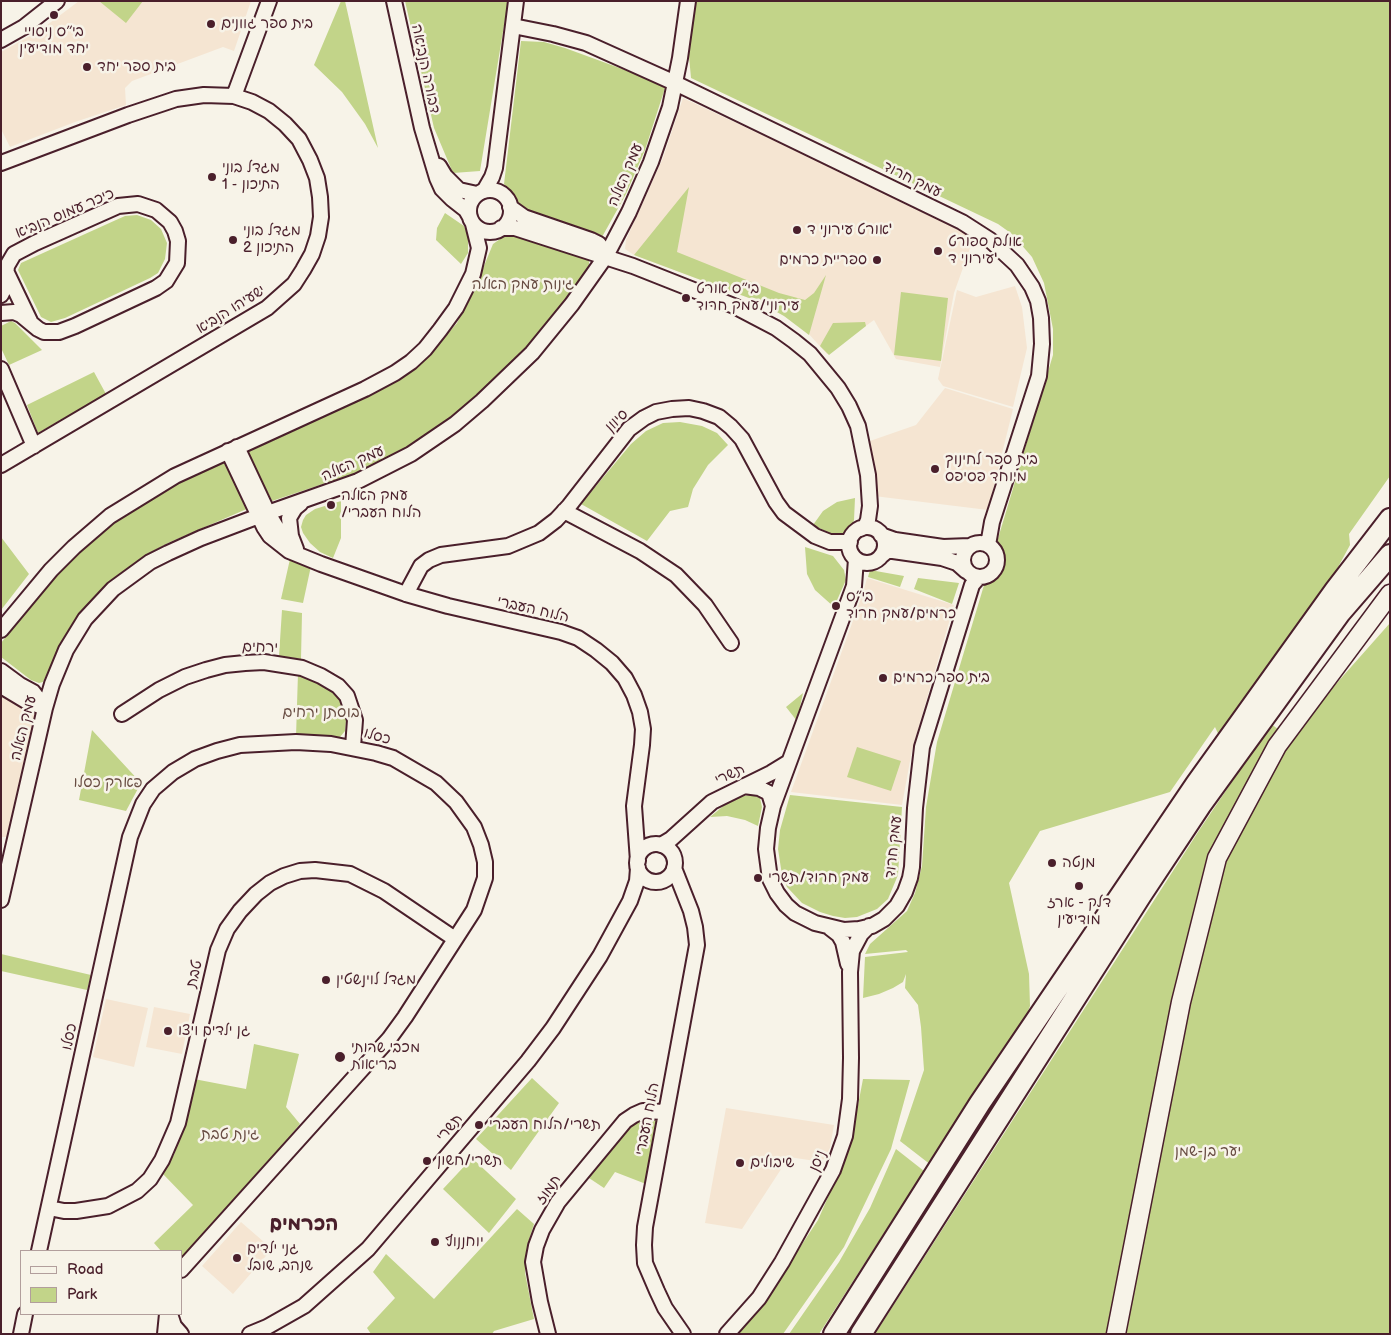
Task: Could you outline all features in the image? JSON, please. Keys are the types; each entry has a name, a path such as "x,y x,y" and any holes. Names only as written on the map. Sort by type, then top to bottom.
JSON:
{"highway":[{"path":"834,1334 980,1103 1196,784 1336,589 1390,519"},
{"path":"861,1334 1141,895 1200,806 1340,613 1390,555"}],"main road":[{"path":"1116,1334 1181,1002 1217,858 1277,746 1390,594"}],"street":[{"path":"1,40 24,27 57,1"},
{"path":"234,96 269,1"},
{"name":"דבורה הנביאה","path":"394,1 426,144 437,178 442,188 466,210 471,221"},
{"path":"4,626 34,589 68,553 110,516 157,486 232,449 365,389 395,373 425,348 456,308 473,274 479,248 471,221 470,204 492,177 495,168 516,1"},
{"name":"עמק האלה","path":"1,900 45,708 58,666 70,641 90,613 114,589 150,562 168,553 201,538 358,481 385,469 411,454 455,424 482,401 532,352 572,304 606,256 629,212 651,162 670,107 688,1"},
{"name":"עמק חרוד","path":"513,26 554,34 586,43 675,82 962,222 990,240 1018,265 1027,277 1038,301 1042,344 1039,376 992,522 988,545"},
{"name":"ישעיהו הנביא","path":"1,163 176,99 204,94 234,96 252,102 269,111 299,139 317,178 321,217 318,236 312,254 294,284 280,298 267,308 1,465"},
{"name":"דבורה הנביאה","path":"426,144 445,176 459,190 481,192"},
{"path":"481,192 498,191 504,195 510,207 524,217 599,244 606,256"},
{"name":"כיכר עמוס הנביא","path":"1,295 6,287 7,269 10,259 20,250 122,205 138,204 156,210 170,222 175,231 178,241 176,263 166,281 69,329 51,333 44,332 33,326 21,315 14,312 1,313"},
{"path":"501,228 509,219 510,207"},
{"path":"471,221 483,231 489,232 501,228 515,228 606,256 734,306 776,328 810,354 838,388 849,406 859,430 868,475 870,506 865,527 860,529 855,532 850,542 852,554 856,559 865,563 871,562 887,552 893,551 942,558 957,563 972,575 990,575 997,565 997,555 988,545 982,543 970,546 943,547 895,540 881,535 872,528 860,529"},
{"path":"7,269 8,277 33,326"},
{"path":"1,369 34,446"},
{"name":"סיוון","path":"406,594 420,566 429,560 441,555 508,546 539,533 564,511 629,429 656,412 672,409 688,408 719,417 742,439 776,502 784,513 815,536 830,542 850,542"},
{"name":"הלוח העברי","path":"232,449 263,515 270,536 289,551 406,594 457,609 561,632 578,638 612,662 625,678 640,712 642,745 634,806 638,865"},
{"path":"304,501 295,508 289,518 291,536 304,557"},
{"path":"564,511 640,551 676,575 705,605 732,643"},
{"path":"881,535 885,544 881,556"},
{"path":"970,546 963,555 963,566 972,575"},
{"name":"עמק חרוד","path":"856,559 854,586 774,806 768,828 766,849 767,865 774,886 786,905 795,913 815,924 844,930 859,930 884,919 898,906 910,878 922,748 972,585 972,575"},
{"name":"ירחים","path":"122,714 185,677 225,665 264,662 302,668 338,686 347,696 355,720 353,747"},
{"path":"1,671 33,692 45,708"},
{"path":"1,686 26,701 45,708"},
{"name":"כסלו","path":"39,1250 130,837 143,804 154,788 173,772 195,759 240,745 313,743 353,747 392,758 436,783 456,802 474,827 482,846 485,878 474,910 389,1038 182,1269"},
{"name":"תשרי","path":"658,844 671,839 712,802 789,762"},
{"path":"744,786 759,788 769,793 774,806"},
{"path":"634,822 640,837 658,844 670,850 675,865 671,874 660,881 651,881 645,878 638,865 643,850 658,844"},
{"name":"תשרי","path":"675,865 678,845 688,823"},
{"name":"תשרי","path":"250,1334 267,1327 304,1306 368,1249 528,1061 553,1028 600,956 630,901 637,880 638,865"},
{"name":"הלוח העברי","path":"675,865 695,927 697,945 665,1112 645,1227 644,1245 646,1263 657,1292 665,1308 683,1334"},
{"name":"טבת","path":"49,1208 76,1211 108,1206 137,1191 150,1179 162,1160 178,1123 218,950 227,929 240,911 270,882 300,871 315,870 350,874 384,892 455,939"},
{"name":"הלוח העברי","path":"660,881 680,892 688,903"},
{"name":"תשרי","path":"630,901 640,891 660,881"},
{"name":"ניסן","path":"728,1334 759,1298 782,1262 833,1170 842,1145 845,1136 850,1092 850,972 852,951 861,934 869,926"},
{"name":"ניסן","path":"830,928 839,935 843,942 850,972"},
{"name":"תמוז","path":"548,1334 533,1262 542,1230 558,1202 625,1121 634,1114 643,1111 665,1112"},
{"path":"21,1334 25,1315"},
{"path":"165,1334 168,1315"},
{"path":"168,1315 181,1334"}],"shaded area":[{"name":"בית ספר יחד","path":"79,1 251,1 234,51 223,47 132,81 125,88 126,105 10,147 1,129 1,52 39,31"},
{"name":"אורט עירוני ד'","path":"683,98 950,223 974,237 954,293 940,367 896,359 874,320 827,354 807,332 757,301 634,255 625,249 626,240 663,158"},
{"name":"אולם ספורט עירוני ד'","path":"1015,286 1022,307 1027,348 1013,407 943,386 938,379 957,290 976,297"},
{"name":"בית ספר לחינוך מיוחד פסיפס","path":"945,388 1013,409 988,510 874,496 870,441 916,425"},
{"name":"בית ספר כרמים","path":"867,578 954,605 912,750 902,805 791,792"},
{"path":"1,687 37,712 11,837 1,837"},
{"path":"106,999 148,1008 134,1067 93,1057"},
{"name":"גן ילדים ויצו","path":"154,1007 190,1014 182,1054 146,1047"},
{"path":"726,1108 834,1125 830,1148 822,1162 789,1157 742,1229 705,1223"},
{"name":"גני ילדים שנהב, שובל","path":"241,1222 272,1249 233,1294 202,1266"}],"green space":[{"path":"99,1 143,1 126,23"},
{"path":"341,1 345,1 378,148 365,124 342,92 314,65"},
{"path":"405,1 508,1 480,171 453,173 434,128"},
{"path":"684,1 1390,1 1390,476 1349,534 1350,545 1324,593 1221,740 1215,727 1170,792 1040,831 1009,883 1029,974 1030,1006 1026,1017 931,1165 900,1141 924,1070 918,1005 905,988 906,974 903,982 893,988 863,998 865,957 908,952 906,950 865,954 870,944 907,911 915,893 922,866 926,807 937,742 1053,355 1053,329 1044,283 1032,257 1012,234 998,224 691,78"},
{"path":"521,41 544,42 565,48 666,85 645,150 626,194 602,237 534,215 517,203 504,184"},
{"path":"689,187 677,252 779,293 805,300 814,293 826,275 809,335 784,316 757,301 634,255"},
{"path":"445,213 464,226 468,236 468,253 461,264 436,240 437,228"},
{"path":"137,215 151,220 161,229 167,243 165,259 158,273 65,318 51,322 41,317 18,270 21,263 125,216"},
{"name":"גינות עמק האלה","path":"512,235 589,261 589,266 552,319 497,378 466,406 411,446 386,460 353,474 272,501 248,452 373,394 419,364 457,323 477,283 493,244 503,237"},
{"path":"901,292 948,298 941,361 894,355"},
{"path":"11,321 42,350 9,365 1,348 1,326"},
{"path":"865,322 866,326 829,355 820,346 833,323"},
{"path":"94,372 106,394 38,433 27,405"},
{"path":"680,422 702,426 717,433 728,445 708,465 693,489 688,507 670,511 647,541 581,504 631,444 646,431 663,423"},
{"path":"226,459 249,508 168,543 144,556 120,574 84,609 70,627 43,682 39,683 31,680 1,657 1,643 52,579 98,534 116,520 163,491"},
{"path":"855,498 854,520 851,528 845,534 834,535 813,525 823,511 837,502"},
{"path":"341,501 341,538 333,558 320,552 310,543 301,527 306,515 315,509"},
{"path":"1,537 29,574 1,610"},
{"path":"805,547 833,556 844,570 846,580 834,607 815,590 807,574"},
{"path":"290,559 311,566 303,603 281,599"},
{"path":"870,570 904,576 900,587 868,577"},
{"path":"918,578 959,583 952,604 914,589"},
{"path":"282,610 302,613 301,659 279,656"},
{"name":"יער בן-שמן","path":"1390,623 1390,1334 875,1334 1200,829 1271,724 1289,737"},
{"name":"בוסתן ירחים","path":"298,673 326,683 340,698 346,721 345,731 340,737 296,737"},
{"path":"803,693 797,721 786,707"},
{"name":"פארק כסלו","path":"92,730 141,783 126,811 79,800"},
{"path":"857,747 901,761 891,791 847,777"},
{"path":"752,795 760,798 762,807 758,826 745,820 727,816 710,817 727,803 741,796"},
{"path":"790,795 902,807 898,875 888,899 877,909 857,917 833,916 802,903 787,887 782,875 778,849 780,830"},
{"path":"1,954 91,975 87,990 1,971"},
{"name":"גינת טבת","path":"254,1044 299,1054 286,1107 300,1124 182,1265 182,1250 160,1250 154,1243 193,1205 162,1173 174,1155 185,1122 194,1079 246,1089"},
{"path":"532,1078 559,1103 511,1170 476,1139"},
{"path":"863,1079 910,1080 891,1149 844,1247 783,1334 736,1334 764,1302 818,1220 850,1147"},
{"path":"644,1116 655,1118 658,1123 646,1184 615,1172 604,1188 586,1176 626,1127"},
{"path":"896,1149 924,1171 819,1334 789,1334 839,1262 870,1208"},
{"path":"472,1158 516,1199 489,1233 443,1189"},
{"path":"517,1209 534,1224 527,1246 525,1273 534,1319 494,1331 492,1334 371,1334 367,1328 395,1298 373,1272 386,1254 434,1299"}],"place":[{"name":"בי״ס ניסויי יחד מודיעין","path":"54,15"},
{"name":"בית ספר גוונים","path":"211,24"},
{"name":"בית ספר יחד","path":"87,67"},
{"name":"מגדל בוני התיכון - 1","path":"212,177"},
{"name":"אורט עירוני ד'","path":"797,230"},
{"name":"מגדל בוני התיכון 2","path":"233,240"},
{"name":"אולם ספורט עירוני ד'","path":"938,251"},
{"name":"ספריית כרמים","path":"877,260"},
{"name":"בי״ס אורט עירוני/עמק חרוד","path":"686,298"},
{"name":"בית ספר לחינוך מיוחד פסיפס","path":"935,469"},
{"name":"עמק האלה /הלוח העברי","path":"331,505"},
{"name":"בי״ס כרמים/עמק חרוד","path":"836,606"},
{"name":"בית ספר כרמים","path":"883,678"},
{"name":"מנטה","path":"1052,863"},
{"name":"עמק חרוד/תשרי","path":"758,878"},
{"name":"דלק - ארז מודיעין","path":"1079,886"},
{"name":"מגדל לוינשטין","path":"326,980"},
{"name":"גן ילדים ויצו","path":"168,1031"},
{"name":"מכבי שרותי בריאות","path":"340,1057"},
{"name":"תשרי/הלוח העברי","path":"479,1125"},
{"name":"תשרי/חשון","path":"427,1161"},
{"name":"שיבולים","path":"740,1163"},
{"name":"יוחננוף","path":"435,1242"},
{"name":"גני ילדים שנהב, שובל","path":"237,1258"}],"district":[{"name":"הכרמים","path":"304,1225"}]}
